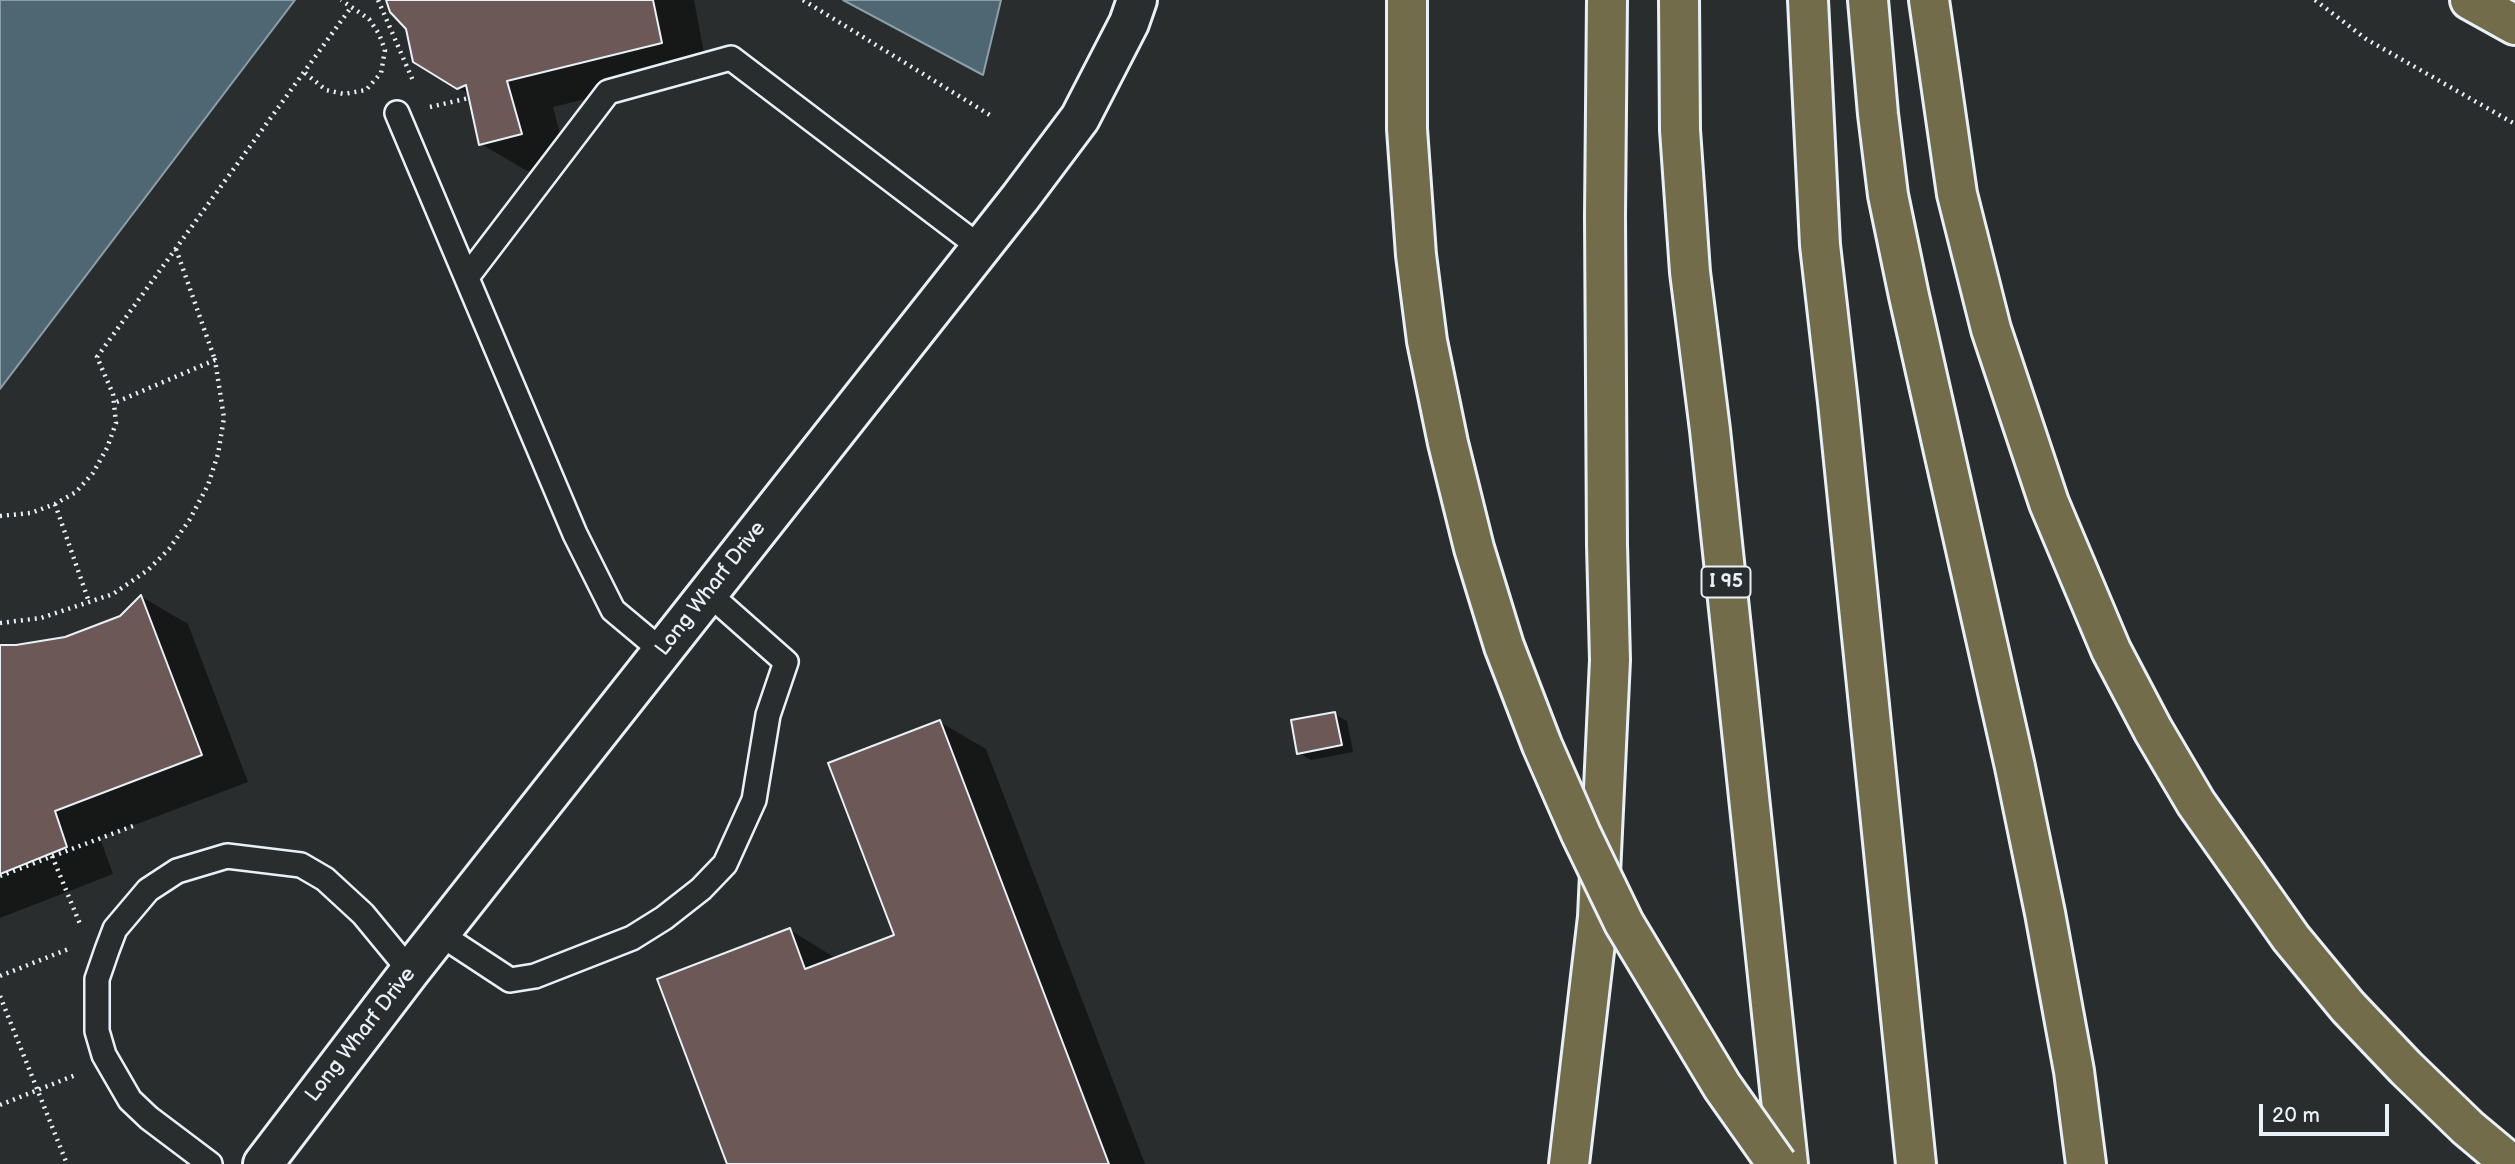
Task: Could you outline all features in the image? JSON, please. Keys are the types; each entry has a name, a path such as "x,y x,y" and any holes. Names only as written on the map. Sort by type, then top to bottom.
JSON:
{"main road":[{"name":"Long Wharf Drive","path":"263,1164 410,971 981,248 1080,118 1129,23 1137,0"},
{"path":"1407,0 1407,129 1416,255 1427,341 1448,443 1474,548 1504,646 1542,745 1581,834 1625,923 1723,1086 1777,1164"},
{"path":"1569,1164 1598,917 1610,660 1605,216 1607,0"},
{"name":"I 95","path":"1679,0 1680,130 1690,272 1710,430 1788,1164"},
{"path":"1808,0 1820,245 1840,416 1916,1164"},
{"path":"1868,0 1888,195 2038,874 2067,1030 2086,1164"},
{"path":"1929,0 1957,194 1991,329 2049,503 2112,650 2153,730 2196,803 2291,938 2348,1007 2406,1068 2468,1128 2511,1164"},
{"path":"2470,0 2515,25"}],"lane":[{"path":"467,277 608,92 731,58 981,248"},
{"path":"397,113 575,534 613,610 662,651"},
{"path":"440,934 510,980 535,976 642,931 664,918 701,889 725,864 754,800 768,715 786,662 708,593"},
{"path":"211,1164 130,1100 104,1055 97,1031 97,979 107,950 115,929 148,890 177,870 227,856 301,866 325,878 363,914 410,971"}],"path":[{"path":"305,73 326,90 344,94 366,90 381,73 385,50 379,34 369,19 341,0"},
{"path":"378,0 415,84"},
{"path":"803,0 993,117"},
{"path":"2315,0 2366,39 2515,124"},
{"path":"0,516 31,513 55,504 76,492 93,473 107,448 116,423 113,394 97,357 352,6"},
{"path":"425,108 470,98"},
{"path":"0,623 41,618 113,594 148,570 169,549 190,519 208,485 218,454 224,418 215,360 176,249"},
{"path":"114,403 215,360"},
{"path":"55,504 89,603"},
{"path":"0,876 133,826"},
{"path":"52,856 82,929"},
{"path":"0,976 75,946"},
{"path":"0,996 67,1164"},
{"path":"0,1105 108,1063"}],"water":[{"path":"0,0 295,0 0,389"},
{"path":"843,0 1001,0 983,75"}],"building":[{"path":"386,0 653,0 662,43 507,81 522,134 479,145 466,85 457,89 413,62 406,29 390,12"},
{"path":"141,595 202,755 55,811 67,847 0,874 0,645 65,637 120,616"},
{"path":"1335,712 1342,745 1297,754 1291,720"},
{"path":"940,720 1109,1164 727,1164 657,979 790,928 805,969 894,935 828,763"}]}
